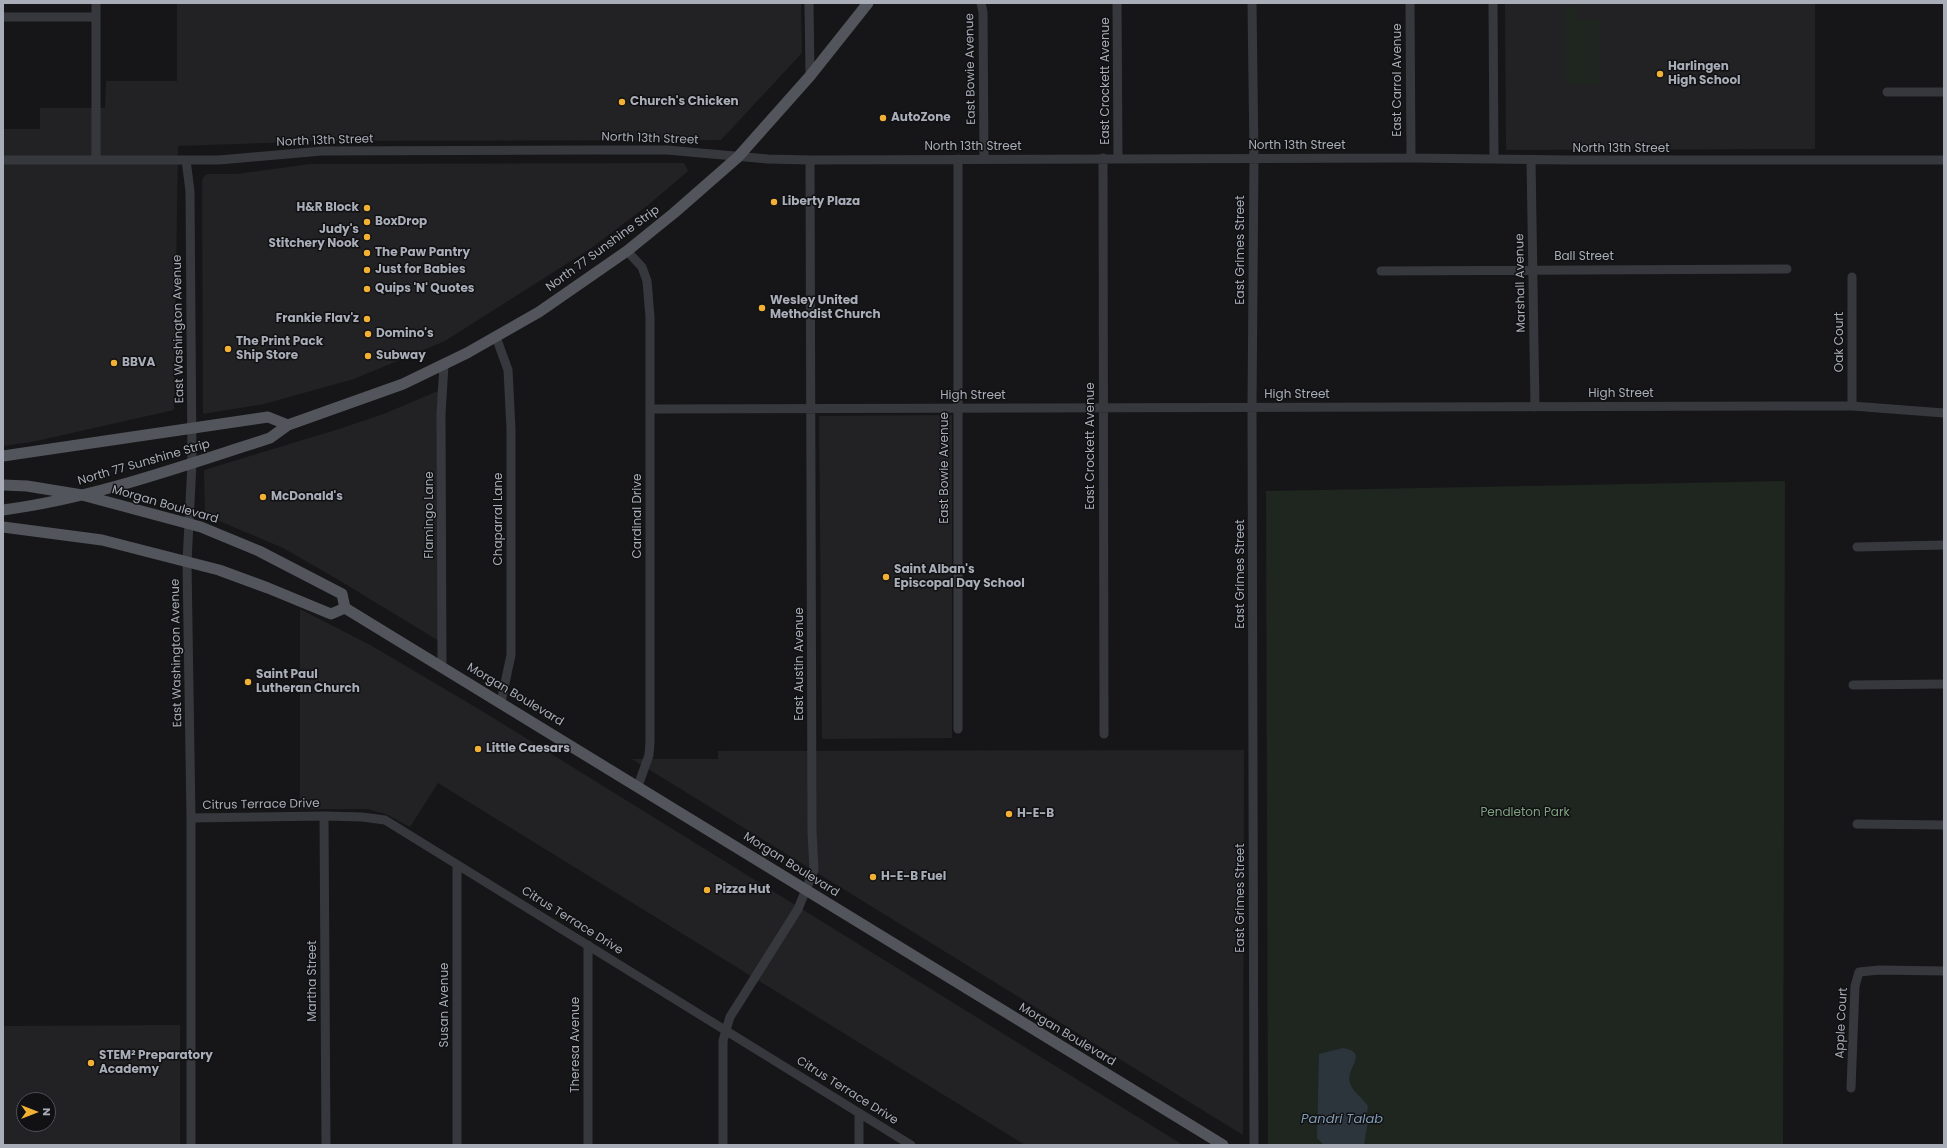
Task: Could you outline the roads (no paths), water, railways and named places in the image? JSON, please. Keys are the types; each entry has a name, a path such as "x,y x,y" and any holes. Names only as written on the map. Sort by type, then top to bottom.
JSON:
{"main road":[{"name":"North 77 Sunshine Strip","path":"3,510 54,502 115,487 270,438 288,425 376,394 444,365 496,337 555,301 626,251 690,200 738,157 810,76 868,3"},
{"name":"North 77 Sunshine Strip","path":"3,456 268,417 288,425"},
{"name":"Morgan Boulevard","path":"3,485 27,486 82,495 188,523 259,551 303,572 342,594 345,608 501,702 1223,1145"},
{"path":"3,527 102,540 219,570 331,614 345,608"}],"street":[{"path":"96,3 96,160"},
{"path":"809,3 810,76"},
{"name":"East Bowie Avenue","path":"981,3 983,12 984,159"},
{"name":"East Crockett Avenue","path":"1117,3 1118,159"},
{"name":"East Grimes Street","path":"1252,3 1254,158 1252,407 1254,1145"},
{"name":"East Carrol Avenue","path":"1410,3 1411,158"},
{"path":"1493,3 1494,158"},
{"path":"3,17 96,17"},
{"path":"1887,92 1944,92"},
{"name":"North 13th Street","path":"3,160 242,160 304,152 347,151 667,150 738,157 810,160 1103,158 1944,160"},
{"name":"East Crockett Avenue","path":"1103,158 1104,734"},
{"name":"East Bowie Avenue","path":"958,159 958,729"},
{"name":"East Washington Avenue","path":"186,160 190,191 192,427 192,463 187,562 191,818 191,1145"},
{"name":"East Austin Avenue","path":"723,1145 723,1041 730,1017 798,909 814,870 812,831 810,160"},
{"name":"Marshall Avenue","path":"1531,160 1535,407"},
{"name":"Cardinal Drive","path":"626,251 642,267 647,281 650,317 650,742 649,755 638,786"},
{"name":"Ball Street","path":"1381,271 1532,269 1787,269"},
{"name":"Oak Court","path":"1852,277 1852,406"},
{"name":"Chaparral Lane","path":"496,337 508,370 511,429 511,655 501,702"},
{"name":"Flamingo Lane","path":"442,666 441,414 444,365"},
{"name":"High Street","path":"650,409 1852,406 1944,413"},
{"path":"1857,547 1944,545"},
{"path":"1853,685 1944,684"},
{"name":"Martha Street","path":"324,816 326,1145"},
{"name":"Citrus Terrace Drive","path":"191,818 362,816 385,820 457,866 588,945 911,1145"},
{"path":"1857,824 1944,824"},
{"name":"Susan Avenue","path":"457,866 457,1145"},
{"name":"Theresa Avenue","path":"588,945 588,1145"},
{"name":"Apple Court","path":"1851,1088 1855,986 1859,972 1879,970 1944,971"},
{"path":"859,1113 859,1145"}],"water":[{"name":"Pandri Talab","path":"1343,1048 1351,1050 1355,1053 1355,1062 1349,1077 1350,1083 1353,1090 1368,1106 1368,1121 1364,1145 1324,1145 1317,1138 1319,1054"}],"place":[{"name":"Harlingen High School","path":"1660,74"},
{"name":"Church's Chicken","path":"622,102"},
{"name":"AutoZone","path":"883,118"},
{"name":"Liberty Plaza","path":"774,202"},
{"name":"H&R Block","path":"367,208"},
{"name":"BoxDrop","path":"367,222"},
{"name":"Judy's Stitchery Nook","path":"367,237"},
{"name":"The Paw Pantry","path":"367,253"},
{"name":"Just for Babies","path":"367,270"},
{"name":"Quips 'N' Quotes","path":"367,289"},
{"name":"Wesley United Methodist Church","path":"762,308"},
{"name":"Frankie Flav'z","path":"367,319"},
{"name":"Domino's","path":"368,334"},
{"name":"The Print Pack Ship Store","path":"228,349"},
{"name":"Subway","path":"368,356"},
{"name":"BBVA","path":"114,363"},
{"name":"McDonald's","path":"263,497"},
{"name":"Saint Alban's Episcopal Day School","path":"886,577"},
{"name":"Saint Paul Lutheran Church","path":"248,682"},
{"name":"Little Caesars","path":"478,749"},
{"name":"H-E-B","path":"1009,814"},
{"name":"H-E-B Fuel","path":"873,877"},
{"name":"Pizza Hut","path":"707,890"},
{"name":"STEM² Preparatory Academy","path":"91,1063"}],"park label":[{"name":"Pendleton Park","path":"1525,813"}]}
